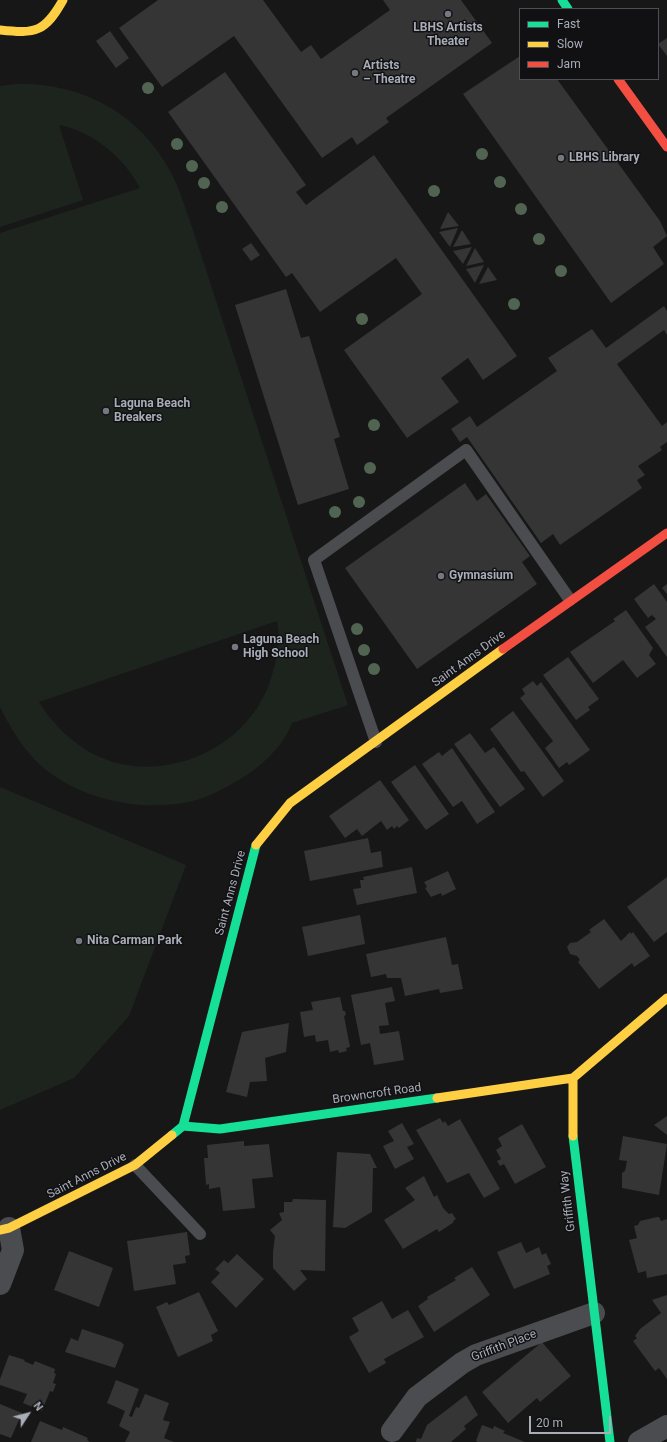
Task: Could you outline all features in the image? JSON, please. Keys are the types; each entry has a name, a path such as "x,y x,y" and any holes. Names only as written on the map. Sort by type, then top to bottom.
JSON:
{"street":[{"path":"0,30 24,33 36,29 49,22 63,0"},
{"path":"619,80 667,147"},
{"name":"Saint Anns Drive","path":"5,1229 135,1165 183,1126 257,842 290,803 570,600 667,533"},
{"path":"573,1078 667,998"},
{"name":"Browncroft Road","path":"183,1126 220,1129 573,1078"},
{"name":"Griffith Way","path":"573,1078 572,1130 610,1442"},
{"path":"0,1284 14,1250 5,1229"},
{"name":"Griffith Place","path":"392,1431 417,1397 462,1363 476,1356 594,1313"},
{"path":"639,1442 667,1426"}],"lane":[{"path":"376,742 314,560 466,450 570,600"},
{"path":"135,1165 200,1234"}],"shaded area":[{"name":"Laguna Beach Breakers","path":"17,84 40,85 63,89 85,95 106,105 125,117 142,133 157,151 174,178 192,227 348,705 292,723 288,732 277,748 254,770 221,790 193,801 173,804 131,804 90,794 71,786 53,775 31,756 16,736 0,707 0,233 140,188 125,166 106,148 84,133 59,125 83,200 0,227 0,86","holes":["277,621 278,650 275,664 271,678 259,705 241,727 219,745 194,758 166,765 137,766 109,761 83,748 64,733 39,702"]},
{"name":"Nita Carman Park","path":"0,787 186,865 129,1016 74,1078 0,1110"}],"building":[{"name":"Artists – Theatre","path":"158,0 263,0 301,52 311,45 321,59 390,10 383,0 461,0 492,43 386,118 389,122 357,145 352,137 322,158 234,36 162,87 119,28"},
{"path":"110,31 129,58 116,68 96,41"},
{"path":"667,38 667,56 659,45 659,43"},
{"name":"LBHS Library","path":"519,57 519,80 558,80 660,221 667,236 653,247 664,264 611,303 463,94"},
{"path":"225,72 306,185 296,192 306,205 374,155 517,356 483,380 468,358 441,378 459,402 407,438 344,350 422,294 396,258 320,312 292,273 286,277 168,112"},
{"path":"448,212 459,226 440,229"},
{"path":"458,228 450,247 439,232"},
{"path":"462,230 471,244 453,247"},
{"path":"251,243 260,255 251,261 242,249"},
{"path":"472,247 463,264 453,251"},
{"path":"475,248 484,262 466,266"},
{"path":"484,265 475,283 466,269"},
{"path":"488,267 497,280 479,284"},
{"path":"286,289 301,338 309,336 340,437 334,439 349,489 298,505 235,305"},
{"path":"664,306 667,311 667,335 664,330 617,364 662,426 667,422 667,442 660,447 662,450 638,466 645,475 637,480 642,488 560,545 553,534 541,543 467,437 460,442 451,429 470,416 477,427 557,371 548,358 592,329 606,348"},
{"name":"Gymnasium","path":"465,483 477,501 486,494 530,556 522,562 537,584 417,669 345,568"},
{"path":"654,584 667,602 667,657 645,627 656,619 652,615 648,618 634,599"},
{"path":"667,584 667,594 662,588"},
{"path":"626,610 653,648 649,655 656,664 637,678 623,660 593,683 570,652 615,621 613,619"},
{"path":"568,657 599,699 588,707 590,710 576,720 543,675"},
{"path":"533,681 537,686 541,682 590,750 569,765 567,762 559,768 545,748 553,741 520,698 525,694 522,689"},
{"path":"513,711 564,781 543,797 524,771 521,772 490,729"},
{"path":"470,733 485,753 494,747 525,789 500,807 454,744"},
{"path":"452,748 495,812 477,824 462,801 453,807 422,764 439,752 442,756"},
{"path":"415,765 449,814 426,830 391,782"},
{"path":"380,780 409,820 399,828 397,826 394,829 392,826 387,830 381,821 362,836 357,829 345,838 329,816"},
{"path":"368,838 371,853 381,851 383,867 310,881 304,851"},
{"path":"412,867 417,893 357,905 353,889 361,888 360,880 364,880 363,877"},
{"path":"448,871 456,889 442,896 441,893 431,897 425,888 427,887 424,882"},
{"path":"667,877 667,932 654,942 627,907"},
{"path":"360,915 365,944 308,956 302,927"},
{"path":"604,919 621,941 630,932 631,934 633,932 650,956 634,967 632,963 599,989 578,962 580,960 577,956 570,954 567,947 570,943 577,942 591,932 589,930"},
{"path":"446,937 452,965 458,964 463,989 440,993 439,989 405,996 401,978 387,978 386,974 371,977 366,954"},
{"path":"392,987 395,1001 385,1003 389,1025 379,1026 380,1034 399,1031 404,1060 374,1065 370,1043 361,1045 351,995"},
{"path":"340,997 343,1011 345,1011 346,1015 344,1016 350,1047 346,1048 347,1051 339,1053 338,1050 330,1052 328,1040 316,1042 315,1035 304,1037 300,1012 313,1010 311,1002"},
{"path":"289,1023 286,1052 265,1058 267,1081 250,1082 247,1097 226,1092 242,1032"},
{"path":"667,1116 667,1135 654,1125"},
{"path":"440,1118 443,1123 445,1121 448,1126 460,1119 500,1189 484,1198 469,1173 447,1183 416,1130"},
{"path":"402,1123 414,1144 407,1147 414,1159 395,1169 383,1146 394,1141 388,1131"},
{"path":"522,1124 546,1167 515,1184 504,1164 500,1166 497,1161 501,1159 496,1150 502,1146 498,1138"},
{"path":"623,1136 667,1144 659,1195 622,1188 622,1173 625,1171 627,1161 619,1160"},
{"path":"244,1141 244,1146 269,1144 273,1177 252,1179 255,1208 223,1211 220,1187 209,1189 209,1184 206,1185 204,1158 208,1158 207,1145"},
{"path":"337,1152 370,1154 377,1168 373,1168 372,1212 345,1228 333,1227"},
{"path":"424,1176 434,1197 437,1195 443,1208 449,1214 452,1213 456,1219 439,1232 437,1229 403,1249 384,1220 415,1200 405,1188"},
{"path":"293,1199 326,1200 325,1271 300,1270 307,1279 294,1291 273,1268 275,1236 270,1230 282,1220 279,1213 284,1212 284,1202 292,1202"},
{"path":"659,1217 661,1221 667,1219 667,1274 647,1278 646,1271 638,1273 629,1240 637,1238 634,1226 638,1225 640,1221"},
{"path":"187,1232 190,1255 185,1256 186,1263 173,1265 176,1284 134,1291 127,1241"},
{"path":"521,1242 526,1253 539,1247 542,1255 546,1253 551,1264 547,1266 550,1274 514,1289 497,1252"},
{"path":"69,1251 113,1268 99,1307 54,1290"},
{"path":"237,1254 264,1279 236,1308 211,1282 220,1273 215,1269 224,1260 228,1263"},
{"path":"472,1267 490,1295 434,1332 418,1306 428,1299 427,1297 456,1280 454,1278"},
{"path":"199,1292 218,1331 211,1335 213,1341 178,1357 156,1307 167,1302 169,1305"},
{"path":"667,1295 667,1379 659,1368 655,1371 633,1341 637,1338 635,1336 640,1329 661,1313 652,1300"},
{"path":"382,1301 392,1319 408,1310 424,1337 384,1359 386,1363 369,1373 349,1337 359,1331 352,1318"},
{"path":"82,1329 121,1342 124,1345 115,1368 65,1352 71,1338 78,1341"},
{"path":"542,1342 571,1376 540,1402 537,1398 508,1423 482,1392"},
{"path":"9,1355 25,1360 24,1361 33,1365 35,1361 55,1369 54,1373 56,1374 53,1383 56,1384 53,1392 50,1391 42,1411 23,1403 27,1394 0,1385 0,1379"},
{"path":"116,1380 139,1389 129,1416 132,1417 136,1407 139,1408 145,1394 169,1403 163,1420 170,1422 164,1438 174,1442 125,1442 130,1432 119,1426 125,1411 107,1403"},
{"path":"466,1395 478,1415 464,1426 466,1429 451,1442 416,1442 417,1438 421,1439 427,1425"},
{"path":"0,1404 22,1413 11,1438 0,1434"},
{"path":"40,1421 62,1430 63,1427 88,1438 87,1440 90,1442 31,1442"},
{"path":"482,1425 493,1429 494,1426 505,1431 503,1433 525,1442 478,1442 476,1441"}],"traffic: fast":[{"path":"562,0 567,8"},
{"path":"172,1135 183,1126 256,845"},
{"path":"183,1126 220,1129 437,1098"},
{"path":"573,1136 610,1442"}],"traffic: slow":[{"path":"0,30 22,32 31,31 45,25 57,11 63,0"},
{"path":"256,845 290,803 503,649"},
{"path":"573,1136 573,1078 667,998"},
{"path":"437,1098 573,1078"},
{"path":"0,1230 9,1228 135,1165 172,1135"}],"traffic: jam":[{"path":"619,80 667,147"},
{"path":"503,649 667,533"}],"place":[{"name":"LBHS Artists Theater","path":"448,14"},
{"name":"Artists – Theatre","path":"355,73"},
{"name":"LBHS Library","path":"561,158"},
{"name":"Laguna Beach Breakers","path":"106,411"},
{"name":"Gymnasium","path":"441,576"},
{"name":"Laguna Beach High School","path":"235,647"},
{"name":"Nita Carman Park","path":"79,941"}]}
